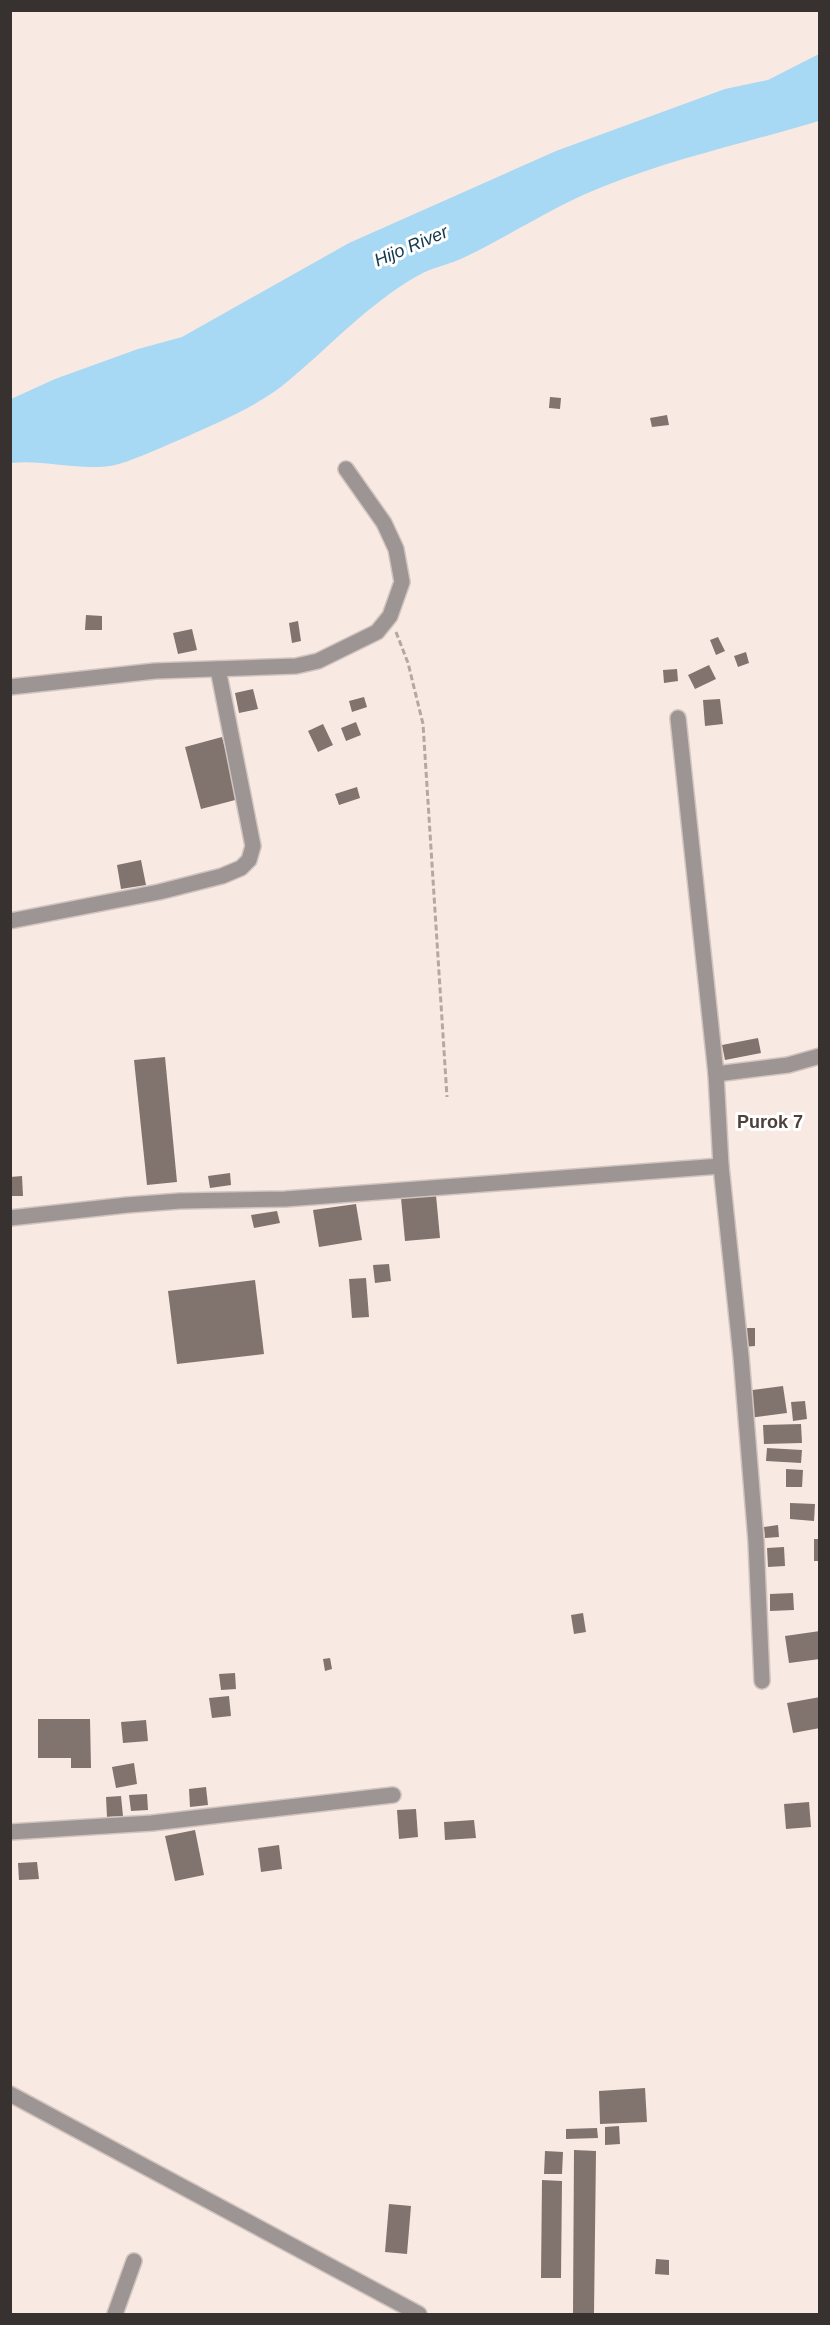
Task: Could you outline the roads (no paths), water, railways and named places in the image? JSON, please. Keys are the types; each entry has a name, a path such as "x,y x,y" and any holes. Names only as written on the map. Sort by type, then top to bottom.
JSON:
{"street":[{"path":"10,687 155,671 296,666 318,661 377,632 390,616 402,582 396,549 384,523 346,469"},
{"path":"10,921 197,884 241,868 249,860 253,846 218,669"},
{"path":"678,718 716,1074 721,1166 747,1426 756,1541 762,1681"},
{"path":"716,1074 788,1065 819,1056"},
{"path":"10,1218 170,1202 285,1199 721,1166"},
{"path":"10,1832 152,1823 393,1795"},
{"path":"10,2094 419,2314"},
{"path":"115,2314 134,2261"}],"water":[{"name":"Hijo River","path":"819,54 819,121 633,175 570,201 465,257 424,272 382,299 271,394 236,414 153,451 119,464 106,466 79,467 11,463 11,399 55,379 138,349 182,337 349,243 556,151 725,89 768,80"}],"district":[{"name":"Purok 7","path":"770,1122"}]}
